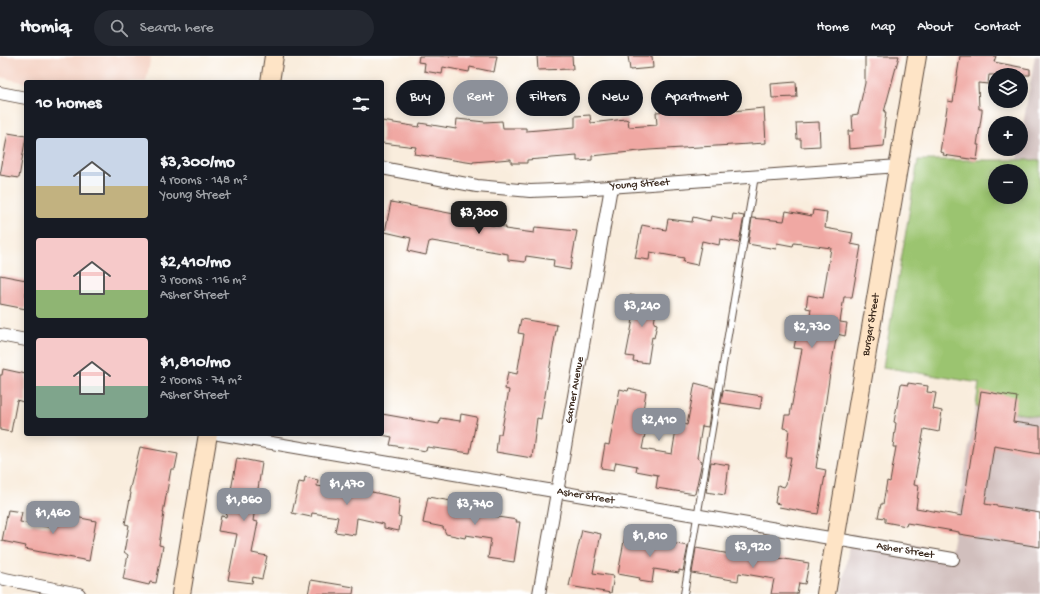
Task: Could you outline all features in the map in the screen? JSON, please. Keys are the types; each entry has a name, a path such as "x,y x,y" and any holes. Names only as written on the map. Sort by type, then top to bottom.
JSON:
{"street":[{"path":"270,80 274,56"},
{"name":"Burgar Street","path":"826,594 834,540 918,56"},
{"path":"0,93 24,98"},
{"name":"Young Street","path":"384,168 477,186 504,189 556,190 899,166"},
{"name":"Garner Avenue","path":"539,594 611,187"},
{"path":"0,335 24,340"},
{"path":"181,594 208,436"},
{"name":"Asher Street","path":"230,436 557,493 953,559"},
{"path":"0,578 79,594"}],"lane":[{"path":"684,594 755,176"}],"shaded area":[{"path":"0,56 151,56 146,80 24,80 24,83 0,77"},
{"path":"1035,56 1040,56 1040,160 1017,160 1018,156 1028,156 1028,116 1024,116 1026,108 1028,108 1028,96"},
{"path":"976,406 1040,417 1040,594 841,594 851,534 951,551"}],"green space":[{"path":"918,160 1040,160 1040,417 976,406 979,383 883,367"}],"building":[{"path":"419,56 497,56 494,72 470,67 469,72 443,67 442,74 424,71 425,63 418,62"},
{"path":"537,56 572,56 573,69 538,70"},
{"path":"628,56 652,56 653,68 630,70"},
{"path":"865,56 899,56 884,112 886,112 884,128 886,128 884,146 849,149 848,131 853,131 852,115 858,114 865,83"},
{"path":"960,56 996,56 994,62 1025,68 988,68 988,84 978,83 979,109 982,109 982,112 977,145 979,145 977,160 943,155 944,153 940,152 948,101 953,102"},
{"path":"1028,69 1030,69 1030,75 1028,75"},
{"path":"796,82 797,97 772,98 771,84"},
{"path":"764,108 766,143 649,150 592,156 592,160 577,161 577,156 527,160 527,163 511,163 511,159 473,163 414,154 416,147 384,143 384,121 419,127 420,123 456,129 457,119 485,122 502,121 503,128 526,128 526,131 575,127 575,116 588,115 590,116 591,123 625,119 628,120 629,127 657,125 656,116 742,116 742,110"},
{"path":"819,122 820,146 801,147 801,139 797,139 796,123"},
{"path":"8,133 24,136 24,148 19,178 0,175"},
{"path":"391,202 491,221 490,225 506,227 505,229 534,233 535,227 577,231 570,270 553,267 554,260 526,256 525,262 508,260 508,254 432,241 429,242 426,255 408,251 411,238 385,232"},
{"path":"813,210 827,212 825,228 853,233 851,244 861,246 852,297 844,297 840,322 847,323 845,336 837,334 830,373 816,468 826,470 818,514 779,507 780,504 775,503 778,485 784,487 786,484 791,457 786,457 789,429 783,428 785,415 790,415 802,349 794,348 797,332 807,334 811,309 806,308 808,295 823,298 831,248 794,243 793,246 777,243 776,249 748,244 752,218 784,221 786,211 812,216"},
{"path":"733,214 744,216 739,243 720,239 719,245 702,241 697,265 683,262 684,258 650,252 649,260 635,258 642,225 666,230 668,219 692,222 693,217 710,221 711,216 732,220"},
{"path":"0,275 24,280 24,309 0,304"},
{"path":"630,295 658,300 654,323 657,324 654,338 652,337 648,363 633,361 634,357 626,356 635,309 628,308"},
{"path":"521,319 557,325 541,419 537,418 532,458 496,452 498,434 501,434 509,390 505,389 508,372 517,374 524,334 518,333"},
{"path":"3,369 24,374 24,402 17,400 11,432 0,430 0,375 2,375"},
{"path":"695,383 714,388 708,427 702,426 697,458 702,461 695,494 656,488 658,475 636,471 637,466 616,462 614,470 601,468 605,444 609,445 620,389 628,391 629,388 646,392 640,428 646,429 642,449 672,454 677,423 687,425"},
{"path":"908,383 928,386 927,392 936,393 933,409 942,411 939,432 924,429 914,485 919,486 916,508 962,516 981,391 1017,397 1013,422 1040,426 1040,454 994,446 985,504 1040,513 1040,547 959,534 959,532 907,523 906,526 885,522 885,518 878,517 881,504 883,504 887,481 890,482 896,447 893,447 896,423 894,422 901,384 908,385"},
{"path":"723,390 762,396 760,409 721,403"},
{"path":"384,414 439,424 440,418 460,421 461,414 477,417 470,453 427,447 426,451 390,445 392,437 384,435"},
{"path":"140,447 178,454 175,469 171,469 163,513 159,545 163,546 156,583 150,582 149,585 123,579 128,555 124,552 129,525 125,524 131,493 129,492"},
{"path":"237,458 262,463 253,521 258,522 252,553 267,556 262,579 253,577 252,583 228,580 237,534 218,531 221,516 226,517"},
{"path":"711,462 729,465 725,495 706,492"},
{"path":"305,477 318,480 317,486 343,490 344,486 400,498 398,516 401,517 399,531 384,528 384,524 357,518 355,535 335,532 338,517 312,513 311,517 292,513 299,482 304,483"},
{"path":"428,497 480,506 478,514 517,520 516,522 520,522 514,562 488,558 491,539 466,535 465,538 446,534 443,527 423,523"},
{"path":"8,510 22,512 20,522 50,527 53,511 96,521 89,561 25,549 26,546 2,541"},
{"path":"582,530 601,534 593,573 614,576 611,593 569,586"},
{"path":"625,535 688,546 683,571 679,570 679,573 654,569 652,583 639,581 640,578 618,574"},
{"path":"696,548 759,559 760,553 772,554 772,557 809,563 805,584 799,583 797,594 771,594 774,579 739,573 738,581 692,573"},
{"path":"311,580 354,587 353,594 308,594"}]}
